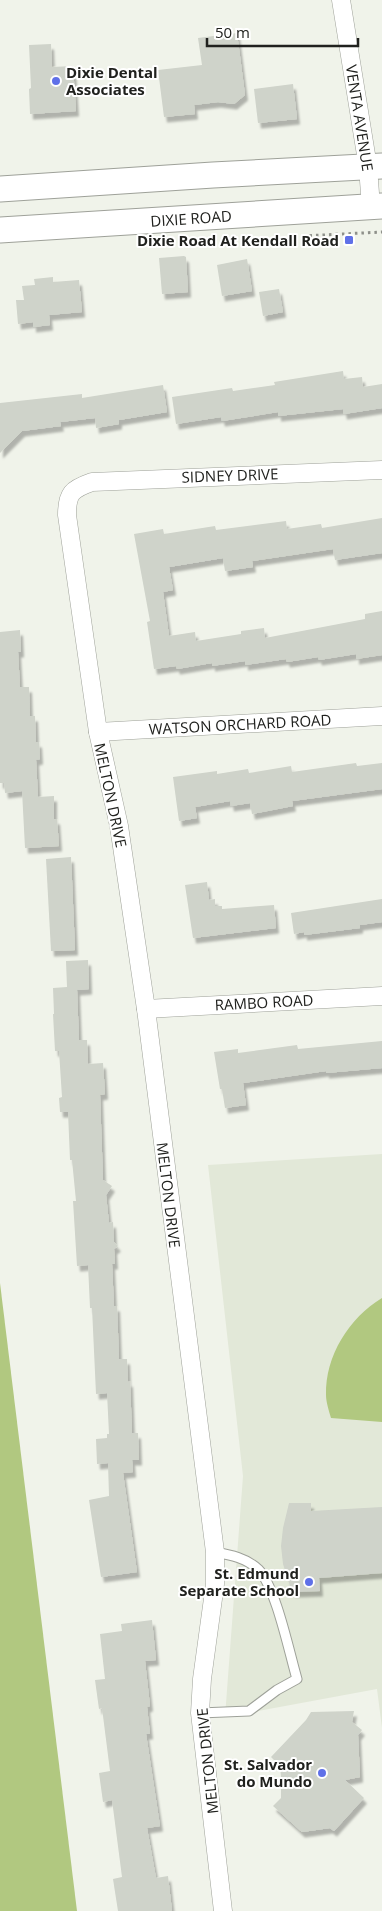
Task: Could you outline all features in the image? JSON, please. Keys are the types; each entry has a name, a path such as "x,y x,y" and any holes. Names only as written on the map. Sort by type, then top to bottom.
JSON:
{"main road":[{"path":"0,189 375,166"},
{"name":"DIXIE ROAD","path":"0,230 376,206"}],"street":[{"name":"VENTA AVENUE","path":"341,0 375,166 376,206"},
{"name":"SIDNEY DRIVE","path":"78,486 107,480 382,470"},
{"name":"MELTON DRIVE","path":"78,486 72,491 67,502 67,515 98,732 119,826 146,1009 215,1552 215,1584 202,1679 200,1713 223,1911"},
{"name":"WATSON ORCHARD ROAD","path":"98,732 382,716"},
{"name":"RAMBO ROAD","path":"146,1009 382,996"}],"lane":[{"path":"200,1713 250,1711 277,1690 297,1679 270,1586 258,1569 245,1560 236,1556 215,1552"}],"shaded area":[{"path":"382,1154 382,1728 377,1689 225,1717 243,1476 208,1165"}],"green space":[{"path":"0,1283 77,1911 0,1911"},
{"path":"382,1298 382,1422 331,1418 326,1398 327,1380 335,1352 341,1339 359,1316"}],"building":[{"path":"237,33 245,95 234,104 218,102 194,105 195,114 164,117 158,70 202,65 198,38"},
{"name":"Dixie Dental Associates","path":"51,44 52,67 73,66 76,111 30,114 29,45"},
{"path":"293,84 297,119 258,123 254,89"},
{"path":"186,257 188,292 162,294 159,258"},
{"path":"247,259 252,291 222,296 217,265"},
{"path":"53,277 53,282 79,280 82,312 49,315 50,325 33,327 33,322 18,324 16,300 24,300 22,286 35,285 34,279"},
{"path":"279,289 283,312 263,316 259,292"},
{"path":"343,371 344,379 362,377 363,387 382,384 382,408 344,414 343,409 278,416 278,412 222,421 221,417 176,424 172,397 232,388 233,391 275,385 274,382"},
{"path":"163,385 167,412 119,420 119,424 96,428 95,418 60,422 61,426 22,431 0,453 0,403 82,394 82,398"},
{"path":"382,518 382,553 335,560 333,549 252,561 253,567 225,571 223,558 169,567 173,590 163,592 169,636 195,632 196,641 241,634 241,631 264,628 265,638 365,619 365,614 382,611 382,655 356,659 356,654 319,660 318,657 287,662 286,659 245,665 245,661 212,666 212,663 177,669 176,666 154,669 147,622 150,621 134,534 163,529 164,534 215,526 216,530 286,521 287,529 321,524 322,528"},
{"path":"20,630 21,652 18,652 20,687 29,687 30,716 35,716 36,742 39,742 40,759 36,760 38,797 54,796 54,819 57,819 59,846 25,848 22,791 5,793 4,783 0,783 0,632"},
{"path":"356,763 357,766 382,763 382,789 292,801 293,806 252,814 250,803 231,806 230,801 195,807 197,818 179,821 173,777 217,771 217,774 248,769 249,773 291,766 292,772"},
{"path":"71,857 75,950 51,951 46,859"},
{"path":"207,882 209,900 215,899 215,906 222,906 222,909 274,905 276,928 193,938 185,885"},
{"path":"382,899 382,922 360,925 360,928 304,935 304,932 294,934 291,913"},
{"path":"88,960 89,989 77,990 79,1040 87,1040 88,1064 103,1063 105,1094 100,1095 103,1180 112,1186 106,1195 109,1223 113,1222 114,1242 118,1246 114,1249 115,1264 112,1264 114,1306 117,1306 119,1359 127,1359 128,1382 130,1381 132,1433 138,1433 139,1460 132,1460 133,1472 123,1473 137,1572 101,1577 89,1500 109,1496 108,1463 97,1464 96,1439 107,1438 107,1434 109,1434 107,1393 96,1394 88,1265 77,1266 73,1201 76,1201 72,1160 70,1160 68,1112 60,1112 59,1098 62,1097 59,1051 55,1051 53,1014 53,988 67,987 66,961"},
{"path":"382,1041 382,1068 326,1073 326,1071 243,1083 246,1105 225,1108 214,1052 238,1049 238,1053 297,1045 298,1049"},
{"path":"289,1503 311,1503 311,1511 382,1507 382,1573 319,1578 320,1591 292,1592 283,1564 281,1546"},
{"path":"152,1620 156,1660 145,1661 150,1706 147,1707 150,1734 146,1734 160,1826 147,1828 156,1878 168,1876 172,1911 118,1911 113,1879 122,1877 112,1800 103,1802 99,1773 110,1771 102,1708 99,1709 95,1680 105,1679 100,1634 122,1631 121,1624"},
{"name":"St. Salvador do Mundo","path":"354,1711 352,1722 362,1730 358,1735 360,1777 345,1780 364,1798 334,1831 330,1828 302,1832 273,1806 281,1798 281,1777 280,1766 271,1757 306,1720 311,1712"}],"place":[{"name":"Dixie Dental Associates","path":"56,81"},
{"name":"Dixie Road At Kendall Road","path":"349,240"},
{"name":"St. Edmund Separate School","path":"309,1582"},
{"name":"St. Salvador do Mundo","path":"322,1773"}]}
